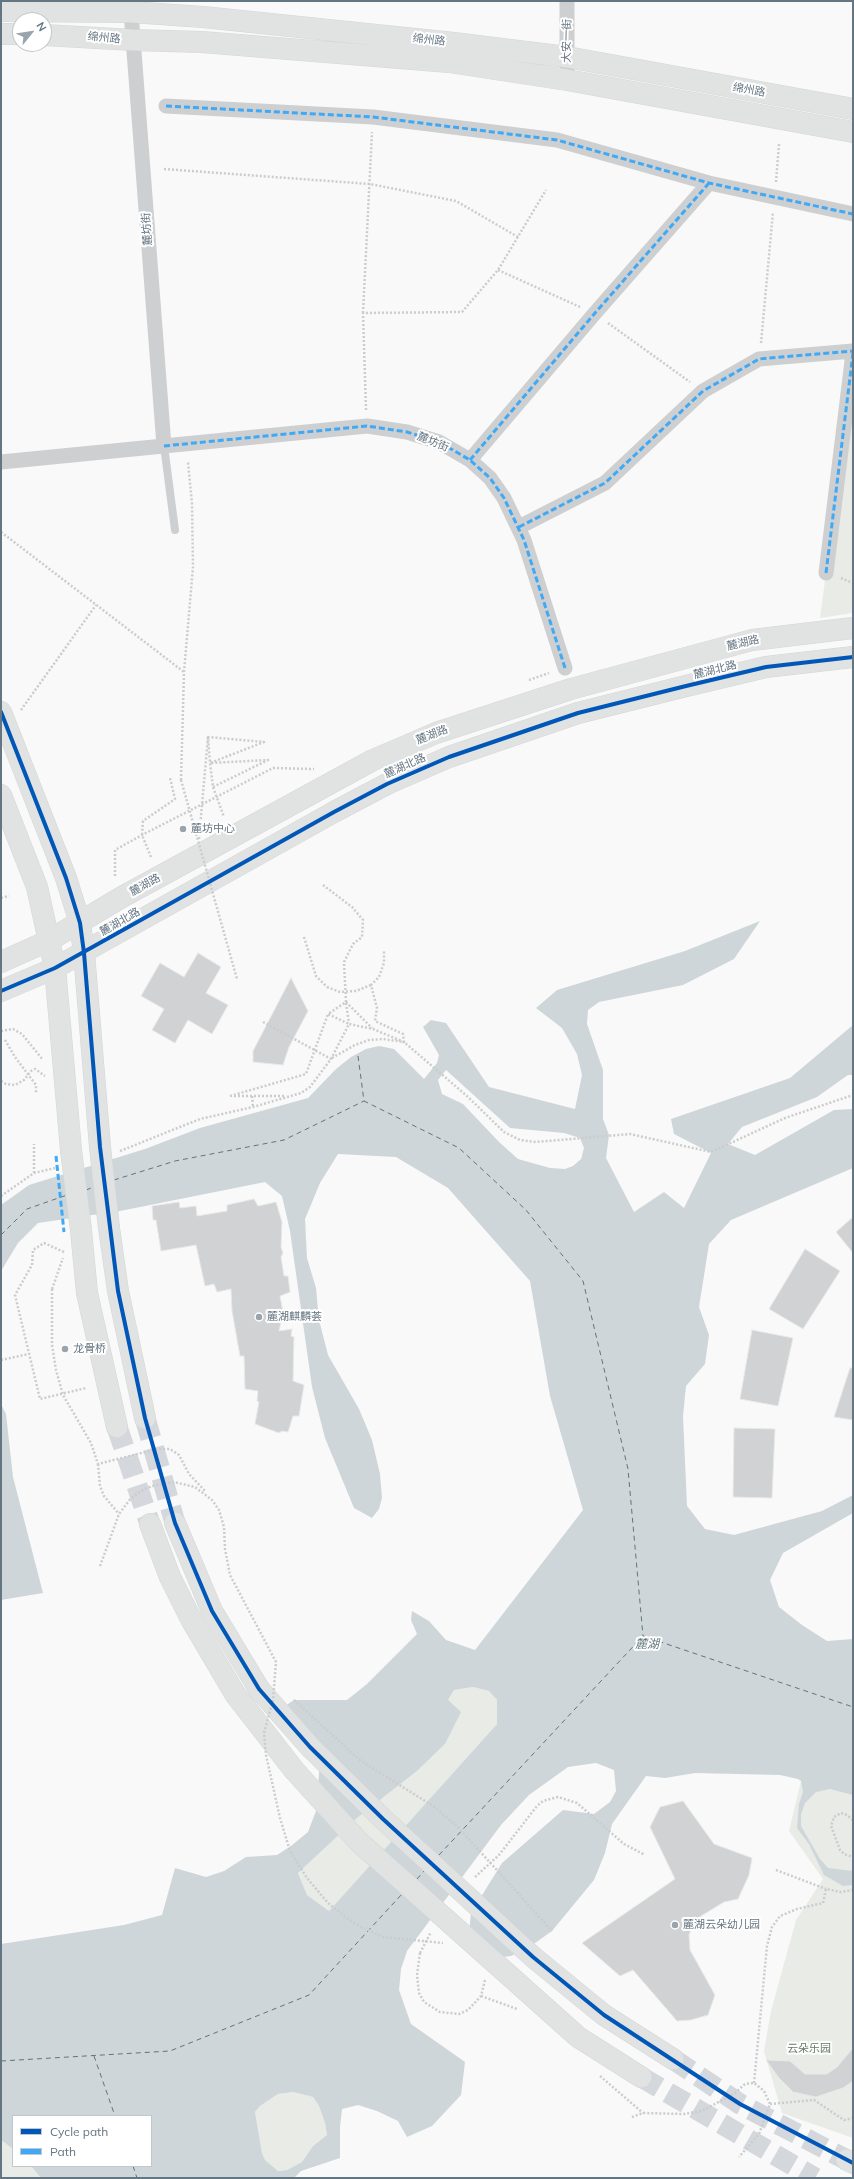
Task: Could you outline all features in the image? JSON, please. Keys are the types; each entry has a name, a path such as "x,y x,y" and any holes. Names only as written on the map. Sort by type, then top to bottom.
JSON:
{"street":[{"name":"大安一街","path":"567,1 567,80"},
{"name":"绵州路","path":"1,11 131,12 202,17 454,43 567,57 853,109"},
{"name":"麓坊街","path":"131,12 164,446"},
{"path":"1,34 12,34"},
{"name":"绵州路","path":"52,35 202,42 449,62 567,80 853,132"},
{"path":"166,106 373,117 557,140 709,183 853,214"},
{"path":"470,460 709,183"},
{"path":"519,528 605,483 703,391 759,359 853,352 826,573"},
{"name":"麓坊街","path":"1,462 366,426 407,432 439,442 470,460 490,478 504,498 519,528 565,668"},
{"name":"麓湖路","path":"1,962 48,941 122,897 373,760 436,733 592,683 752,640 853,628"},
{"name":"麓湖北路","path":"1,991 55,968 84,953 288,837 387,784 449,757 554,721 600,708 766,667 853,657"},
{"path":"592,683 600,708"},
{"path":"546,697 554,721"},
{"path":"10,712 80,923 107,1150 109,1228 118,1291 145,1418"},
{"path":"1,795 37,887 55,968 67,1158 81,1230 88,1293 117,1427"},
{"path":"175,1523 202,1591 259,1689 310,1747 383,1819 533,1957 604,2015 673,2059"},
{"path":"150,1524 181,1599 235,1694 294,1770 359,1842 578,2037 641,2077"},
{"path":"181,1599 202,1591"}],"lane":[{"path":"164,446 175,530"}],"path":[{"path":"366,426 363,313 373,117"},
{"path":"759,359 779,144"},
{"path":"164,168 370,184 456,200 518,236"},
{"path":"363,313 462,312 498,270 546,190"},
{"path":"188,462 192,504 193,568 184,672 181,780 237,979"},
{"path":"1,532 184,672"},
{"path":"10,712 96,604"},
{"path":"198,841 208,737"},
{"path":"208,737 213,787 224,817"},
{"path":"208,737 264,742 210,763"},
{"path":"210,763 268,760 213,787"},
{"path":"115,876 115,850 273,768 314,769"},
{"path":"151,857 142,836 143,821 175,798 170,778"},
{"path":"107,1150 128,1149 200,1119 253,1107 301,1093 310,1087 331,1059 349,1024 346,1002 344,962 353,944 362,937 363,920 352,907 322,886"},
{"path":"1,898 9,896"},
{"path":"304,937 316,976 326,987 340,992 356,991 371,985 379,977 384,963 384,950"},
{"path":"371,985 377,1008 375,1021 403,1034 404,1042"},
{"path":"290,1096 230,1096 306,1074 328,1014 346,1002"},
{"path":"346,1002 373,1029"},
{"path":"328,1014 349,1024 373,1029 404,1042 467,1096 504,1132 520,1140 536,1142 630,1134 711,1152 785,1118 853,1095"},
{"path":"263,1022 331,1059"},
{"path":"1,1031 13,1029 22,1034 46,1065"},
{"path":"331,1059 355,1045 369,1040 383,1039 404,1042"},
{"path":"5,1040 14,1057 36,1085 36,1094"},
{"path":"1,1081 6,1084 15,1084 24,1080 35,1069 48,1080"},
{"path":"252,1096 253,1107"},
{"path":"34,1144 34,1173"},
{"path":"1,1196 34,1173 67,1158"},
{"path":"86,1388 40,1399 15,1295 32,1265 33,1250 44,1243 65,1252 52,1290 52,1345 56,1370 63,1394 91,1443 98,1464 100,1486 104,1496 119,1514"},
{"path":"1,1360 29,1354"},
{"path":"98,1464 157,1449 170,1449 179,1455 189,1474 219,1510 224,1527 225,1549 230,1575 276,1662 273,1700 264,1733 266,1755 280,1818 290,1851 307,1878 328,1903 353,1923 383,1937 446,1943"},
{"path":"100,1566 119,1514 131,1498 141,1491 164,1483 174,1482 195,1487 212,1500"},
{"path":"294,1700 361,1761 433,1806 457,1826 552,1931"},
{"path":"499,1855 537,1806 543,1801 558,1796 577,1803 624,1844 645,1855"},
{"path":"853,1820 847,1815 839,1814 834,1817 831,1826 840,1850 844,1854 853,1857"},
{"path":"776,1870 826,1889 841,1892 853,1890"},
{"path":"754,2083 767,1946 772,1928 780,1916 797,1909 823,1903 826,1889"},
{"path":"420,1953 417,1984 424,2002 431,2008 440,2012 459,2014 475,2004 481,1996 485,1977"},
{"path":"481,1996 505,2005"},
{"path":"632,2117 643,2113 684,2114 702,2111 734,2093 745,2084 754,2083 764,2091 770,2104 758,2134 739,2156"},
{"path":"770,2104 814,2100 844,2120 853,2118"}],"green space":[{"path":"853,353 853,613 820,618 826,573"},
{"path":"473,1687 489,1691 497,1700 497,1724 329,1911 307,1895 298,1873 357,1818 417,1771 445,1744 448,1700 454,1690"},
{"name":"云朵乐园","path":"801,1781 853,1787 853,2138 782,2113 764,2051 771,2011 796,1920 823,1879 789,1831"},
{"path":"293,2092 313,2097 319,2106 325,2123 327,2135 313,2146 302,2162 287,2170 278,2171 265,2160 262,2153 255,2112 260,2106 278,2094"},
{"path":"1,2140 12,2148 12,2167 32,2167 41,2178 1,2178"}],"water":[{"name":"麓湖","path":"760,921 734,959 683,985 599,1002 588,1010 587,1024 603,1070 603,1119 609,1135 606,1158 634,1212 664,1192 684,1208 711,1153 674,1134 671,1119 790,1078 853,1025 853,1075 848,1075 817,1097 742,1127 728,1144 755,1155 834,1110 853,1109 853,1168 731,1220 709,1244 699,1307 709,1335 705,1364 686,1386 683,1416 687,1506 705,1529 734,1535 822,1511 853,1495 853,1513 783,1553 770,1580 779,1607 802,1625 827,1641 853,1639 853,1795 830,1789 816,1792 805,1803 801,1814 801,1826 820,1859 828,1868 853,1871 853,1885 843,1886 824,1875 809,1844 797,1828 799,1804 803,1792 801,1781 798,1779 780,1775 695,1773 665,1778 646,1776 612,1824 605,1853 594,1880 552,1931 531,1946 511,1956 488,1959 469,1933 471,1913 502,1863 563,1810 594,1814 610,1802 616,1791 614,1770 596,1763 568,1767 529,1795 501,1825 407,1951 401,1969 399,1990 411,2024 465,2062 461,2095 432,2126 407,2137 398,2121 377,2111 358,2105 342,2109 340,2127 340,2158 301,2171 294,2178 41,2178 32,2167 152,2167 152,2115 12,2115 12,2148 1,2140 1,1944 124,1925 162,1915 175,1868 206,1877 224,1871 246,1857 277,1855 291,1846 308,1832 316,1811 321,1748 285,1706 294,1700 347,1700 367,1684 417,1634 411,1620 412,1611 429,1621 446,1640 475,1650 583,1510 550,1396 530,1281 448,1188 396,1157 338,1154 320,1183 305,1219 307,1258 316,1288 319,1320 328,1355 359,1409 372,1440 380,1474 382,1498 379,1509 372,1518 354,1508 325,1438 312,1387 290,1231 282,1196 265,1182 120,1211 38,1223 18,1243 1,1271 1,1205 29,1185 145,1149 200,1128 308,1098 336,1069 351,1057 366,1049 379,1046 394,1049 424,1079 437,1063 439,1055 423,1027 431,1020 446,1023 489,1087 575,1109 582,1075 577,1054 562,1028 536,1008 557,990 685,951","holes":["446,1070 510,1128 564,1133 580,1138 584,1148 581,1159 573,1166 565,1169 550,1168 518,1159 499,1142 463,1104 442,1094 438,1080","473,1687 489,1691 497,1700 497,1724 329,1911 307,1895 298,1873 357,1818 417,1771 445,1744 461,1712 448,1700 454,1690","293,2092 313,2097 319,2106 325,2123 327,2135 313,2146 302,2162 287,2170 278,2171 265,2160 262,2153 255,2112 260,2106 278,2094"]},
{"path":"1,1404 6,1414 13,1477 43,1593 1,1600"}],"building":[{"path":"198,953 221,967 206,993 228,1005 212,1034 188,1020 175,1043 152,1030 164,1009 141,996 160,963 184,977"},
{"path":"291,978 308,1011 289,1047 283,1065 253,1062 253,1051"},
{"name":"麓湖麒麟荟","path":"254,1199 258,1206 276,1202 282,1222 281,1247 283,1253 281,1257 284,1276 288,1276 290,1292 280,1296 283,1312 279,1331 292,1329 291,1336 294,1337 293,1381 304,1385 299,1416 293,1416 288,1432 282,1431 279,1433 255,1424 259,1402 257,1401 258,1391 245,1389 244,1356 240,1356 232,1311 231,1289 217,1292 214,1284 205,1286 196,1245 161,1251 156,1220 153,1220 152,1206 179,1202 180,1208 196,1206 197,1216 227,1211 227,1205"},
{"path":"853,1217 853,1253 836,1232"},
{"path":"805,1249 840,1271 803,1329 769,1309"},
{"path":"752,1330 793,1338 778,1406 740,1399"},
{"path":"850,1368 853,1368 853,1420 834,1417"},
{"path":"734,1428 775,1429 772,1498 733,1497"},
{"name":"麓湖云朵幼儿园","path":"683,1801 714,1844 752,1858 749,1875 738,1899 724,1902 701,1916 693,1924 689,1935 690,1950 715,1995 708,2015 691,2020 677,2021 633,1970 620,1976 582,1943 675,1879 650,1827 660,1807"},
{"path":"853,2048 853,2081 843,2088 816,2097 793,2092 779,2078 766,2060 790,2061 805,2074 827,2074 837,2067"}],"ferry route":[{"path":"358,1056 364,1101 459,1148 526,1210 583,1281 628,1469 643,1636 853,1707"},
{"path":"114,1180 175,1161 284,1140 364,1101"},
{"path":"86,1190 94,1187"},
{"path":"1,1235 27,1209 67,1195"},
{"path":"439,1855 642,1637"},
{"path":"417,1879 424,1871"},
{"path":"1,2061 170,2051 309,1995 402,1894"},
{"path":"94,2056 115,2115"},
{"path":"133,2167 137,2178"}],"tunnel":[{"path":"145,1418 175,1523"},
{"path":"117,1427 150,1524"},
{"path":"673,2059 740,2104 847,2160"},
{"path":"641,2077 815,2178"}],"marked path":[{"path":"166,106 373,117 557,140 709,183 853,214"},
{"path":"470,460 595,313 709,183"},
{"path":"519,527 605,483 703,391 759,359 853,351"},
{"path":"826,573 853,353"},
{"path":"164,446 367,426 407,432 439,442 470,460 490,478 504,498 524,540 565,668"},
{"path":"56,1156 64,1232"}],"cycle path":[{"path":"1,991 55,968 334,812 387,784 449,757 578,713 686,686 766,667 853,657"},
{"path":"1,712 66,878 80,923 84,953 100,1147 118,1291 145,1418 175,1523 212,1611 259,1689 310,1747 383,1819 533,1957 604,2015 740,2104 853,2163"}],"place":[{"name":"麓坊中心","path":"183,829"},
{"name":"麓湖麒麟荟","path":"259,1317"},
{"name":"龙骨桥","path":"65,1349"},
{"name":"麓湖云朵幼儿园","path":"675,1925"}]}
